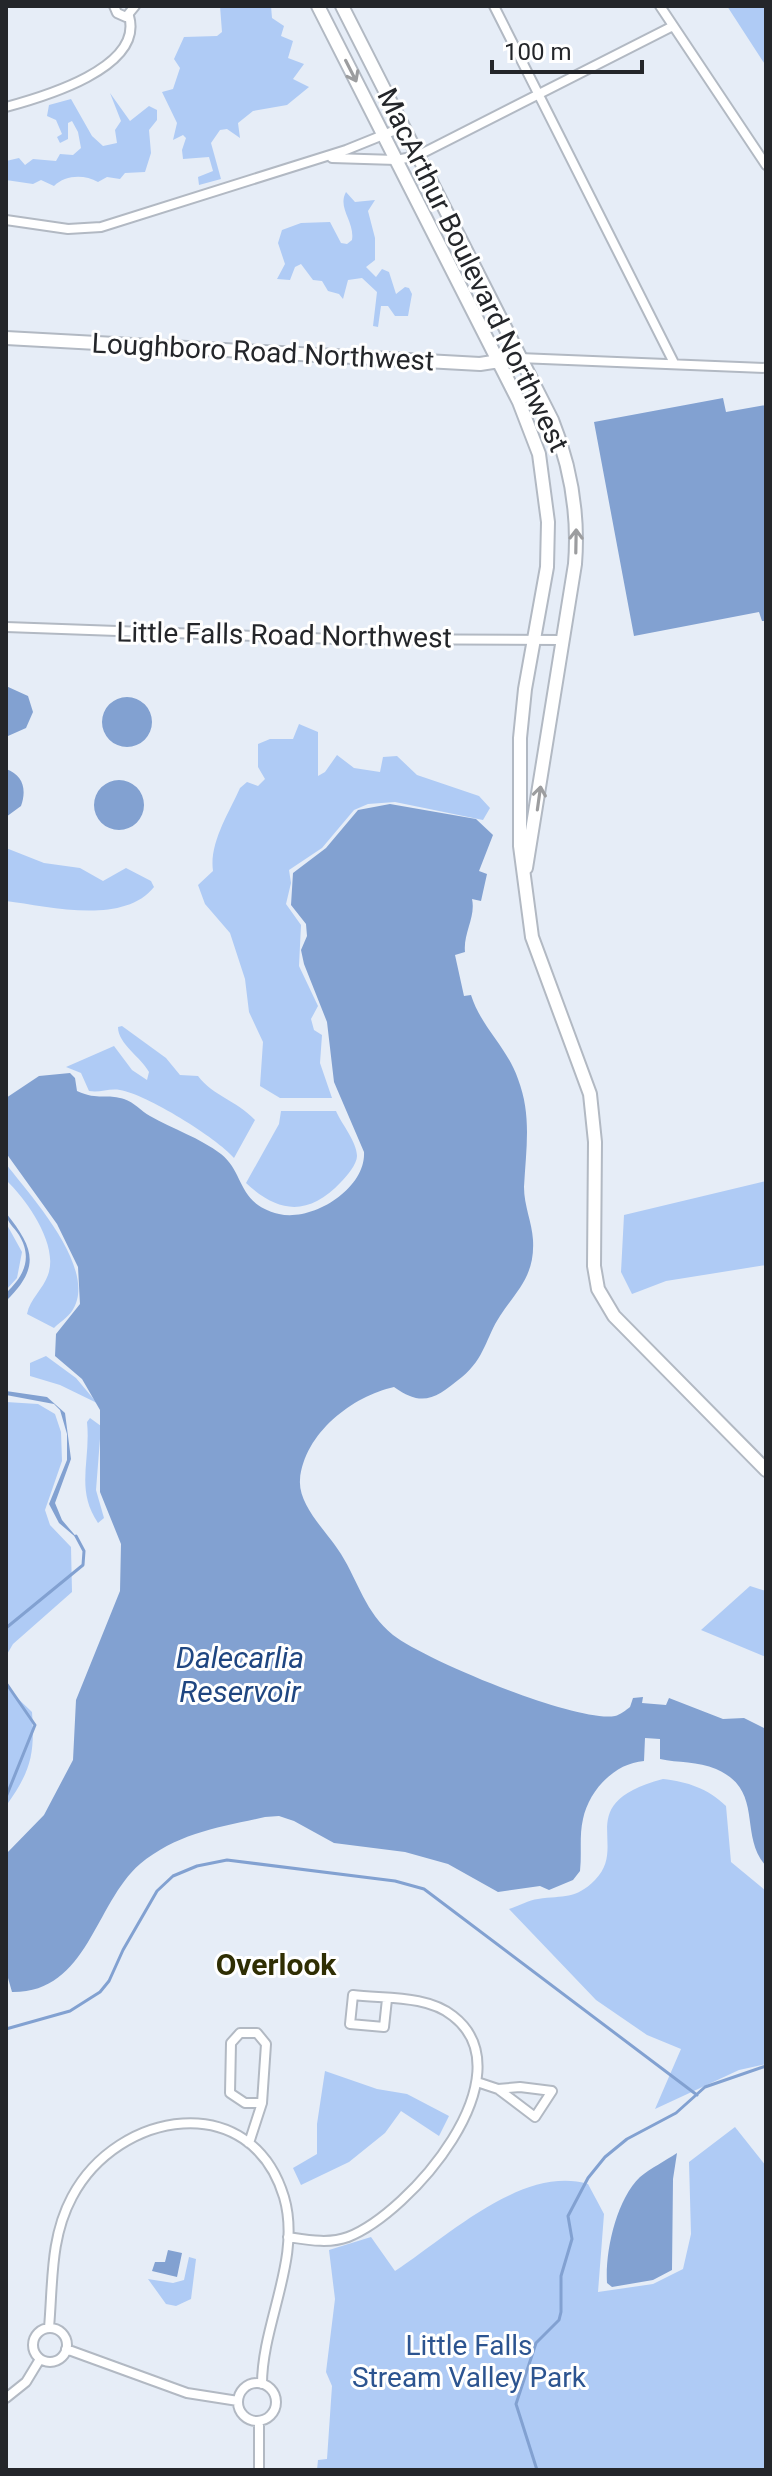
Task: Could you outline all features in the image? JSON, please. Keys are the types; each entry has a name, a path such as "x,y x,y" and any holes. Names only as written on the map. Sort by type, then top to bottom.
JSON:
{"main road":[{"name":"MacArthur Boulevard Northwest","path":"318,6 533,435 547,497 547,567 520,738 520,846 525,875"},
{"name":"MacArthur Boulevard Northwest","path":"342,6 559,437 574,497 576,554 525,875 525,902 532,937 590,1094 595,1142 594,1266 603,1301 646,1350 766,1470"},
{"name":"Loughboro Road Northwest","path":"6,338 497,363 519,358"}],"street":[{"path":"114,6 119,15 129,16"},
{"path":"6,107 66,87 112,61 128,40 129,16 135,6"},
{"path":"494,6 674,363"},
{"path":"660,6 766,165"},
{"path":"323,157 396,160 417,156 673,26"},
{"path":"6,220 68,229 101,227 323,157 403,127"},
{"path":"519,358 766,368"},
{"name":"Little Falls Road Northwest","path":"6,627 336,639 562,640"},
{"path":"288,2237 326,2241 346,2237 374,2222 403,2199 444,2155 477,2082 474,2046 453,2015 420,2002 353,1995 350,2024 384,2027 387,1999"},
{"path":"249,2143 262,2103 266,2044 257,2033 240,2033 231,2043 230,2093 245,2103 262,2103"},
{"path":"477,2082 498,2089 535,2117 552,2091 520,2087 498,2089"},
{"path":"49,2328 57,2235 71,2198 94,2166 134,2135 164,2125 205,2125 249,2143 269,2165 287,2211 288,2237 262,2384"},
{"path":"49,2328 63,2334 66,2349 56,2361 40,2359 34,2351 33,2341 39,2332 49,2328"},
{"path":"66,2349 187,2393 238,2401"},
{"path":"6,2398 26,2382 40,2359"},
{"path":"262,2384 272,2390 276,2401 270,2417 259,2421 246,2418 238,2401 249,2385 262,2384"},
{"path":"259,2421 259,2470"}],"green space":[{"path":"220,6 271,6 272,18 284,26 281,36 293,41 288,58 304,64 293,79 309,87 287,105 253,111 238,123 240,138 227,129 220,130 211,143 221,179 199,185 198,177 213,171 209,157 183,159 186,138 183,135 173,140 177,123 162,92 173,89 180,68 174,59 184,37 217,36 222,32"},
{"path":"727,6 766,6 766,66"},
{"path":"110,93 130,121 149,106 157,110 157,120 149,130 151,153 145,172 125,173 120,179 107,177 98,182 75,177 54,186 41,180 33,184 6,180 6,161 19,158 25,165 33,159 56,161 60,154 73,155 81,148 72,121 68,123 68,139 60,143 57,137 62,134 56,120 47,116 49,105 71,99 92,136 103,146 117,143 115,130 121,121"},
{"path":"346,192 355,202 375,200 368,211 375,238 375,260 366,267 376,277 382,269 389,272 396,294 405,287 412,294 408,316 395,316 388,306 381,306 378,327 373,326 377,292 362,278 348,280 343,299 339,294 328,291 322,281 313,280 301,264 295,267 290,280 277,279 285,264 278,243 282,230 301,223 330,222 341,243 347,244 352,240 344,204"},
{"path":"299,724 318,732 318,776 325,772 337,755 354,768 380,772 383,757 397,756 417,775 479,796 490,808 483,820 395,802 368,804 354,810 322,848 289,870 291,883 286,904 301,925 299,966 318,1006 311,1019 314,1030 322,1035 320,1063 332,1098 280,1098 260,1086 263,1042 249,1012 245,979 230,933 205,904 198,885 213,871 217,839 240,788 247,782 258,786 265,779 258,767 258,744 270,739 293,739"},
{"path":"6,848 44,863 80,868 103,881 126,868 151,881 154,887 140,899 104,910 63,909 6,901"},
{"path":"122,1026 166,1058 180,1075 198,1076 255,1120 234,1158 180,1118 132,1093 120,1090 89,1091 81,1073 66,1067 114,1046 132,1070 147,1080 149,1072 119,1033 118,1027"},
{"path":"281,1111 336,1111 356,1151 355,1163 343,1179 329,1193 306,1205 294,1207 270,1201 246,1183 279,1124"},
{"path":"6,1164 58,1233 77,1275 78,1294 72,1311 54,1328 27,1314 48,1275 49,1250 39,1224 6,1180"},
{"path":"766,1181 766,1265 666,1281 632,1294 621,1272 624,1215"},
{"path":"6,1223 22,1252 17,1278 6,1290"},
{"path":"46,1356 76,1378 97,1403 60,1385 30,1376 30,1363"},
{"path":"6,1402 38,1404 55,1414 61,1432 62,1461 45,1510 50,1525 71,1547 72,1592 13,1644 6,1656"},
{"path":"90,1418 101,1426 96,1490 104,1518 98,1523 85,1486 87,1422"},
{"path":"750,1586 766,1591 766,1657 701,1630"},
{"path":"6,1681 10,1691 32,1712 33,1727 30,1762 6,1806"},
{"path":"663,1779 697,1787 726,1806 731,1862 766,1891 766,2064 739,2070 655,2109 681,2049 647,2035 596,2000 509,1909 535,1900 575,1894 588,1886 604,1867 607,1826 618,1800 635,1789"},
{"path":"325,2071 377,2089 407,2094 449,2116 439,2136 401,2111 385,2133 349,2162 301,2185 293,2168 317,2154 317,2124"},
{"name":"Little Falls Stream Valley Park","path":"735,2127 766,2166 766,2470 317,2470 318,2460 327,2459 332,2386 326,2372 335,2299 329,2250 371,2237 395,2271 486,2208 512,2194 537,2185 563,2181 588,2184 604,2214 598,2292 653,2284 683,2269 691,2234 689,2162"},
{"path":"189,2257 196,2259 191,2299 176,2306 166,2304 148,2279 173,2283 184,2280"}],"water":[{"path":"723,398 726,412 766,405 766,621 762,621 759,612 634,636 594,422"},
{"path":"6,686 28,696 33,712 26,728 8,736"},
{"path":"127,697 144,705 152,722 144,739 127,747 110,739 102,722 110,705"},
{"path":"6,769 20,779 24,794 21,806 6,817"},
{"path":"119,780 137,787 144,805 137,823 119,830 101,823 94,805 101,787"},
{"name":"Dalecarlia Reservoir","path":"390,804 476,819 493,835 479,871 487,874 481,901 472,899 465,952 455,955 464,996 471,995 513,1068 522,1093 527,1132 524,1194 533,1253 524,1282 495,1324 476,1362 462,1377 429,1398 413,1397 394,1387 378,1392 333,1419 311,1447 304,1463 300,1480 304,1500 341,1554 363,1597 383,1626 410,1646 436,1659 501,1688 596,1716 621,1714 630,1707 633,1698 643,1697 642,1703 666,1705 669,1698 723,1719 744,1718 766,1729 766,1866 753,1841 746,1801 731,1778 709,1766 660,1759 660,1739 645,1738 644,1761 623,1767 605,1780 586,1808 580,1871 573,1880 549,1890 540,1886 498,1892 448,1864 405,1852 334,1843 294,1821 279,1816 265,1817 184,1838 154,1853 124,1881 87,1943 58,1978 37,1988 12,1992 6,1971 6,1854 44,1815 73,1760 76,1700 120,1591 121,1544 100,1492 100,1410 82,1379 55,1356 56,1334 80,1304 78,1267 57,1224 6,1153 6,1098 39,1076 70,1073 75,1078 77,1091 91,1096 128,1100 150,1116 213,1148 229,1162 249,1196 265,1209 292,1215 321,1208 335,1200 356,1178 364,1152 334,1082 327,1022 301,950 307,936 306,924 291,905 293,873 326,848 358,810"},
{"path":"6,1213 23,1237 30,1257 25,1278 6,1301 6,1293 18,1280 26,1259 23,1243"},
{"path":"6,1391 47,1397 65,1413 71,1459 55,1503 62,1520 79,1540 59,1523 49,1504 67,1460 67,1434 60,1410 54,1404 6,1395"},
{"path":"677,2153 673,2179 672,2270 653,2280 612,2287 607,2283 608,2257 624,2199 640,2177"},
{"path":"168,2250 182,2253 177,2277 152,2271 155,2262 165,2262"}],"waterway":[{"path":"6,1628 83,1565 84,1551 76,1536"},
{"path":"6,1683 35,1725 6,1797"},
{"path":"6,2029 70,2011 100,1992 109,1981 157,1891 173,1876 197,1866 227,1860 395,1881 424,1889 697,2095"},
{"path":"537,2470 516,2404 536,2343 559,2320 561,2276 572,2239 568,2216 588,2178 605,2157 627,2139 676,2113 705,2087 766,2066"}],"district":[{"name":"Overlook","path":"276,1964"}]}
